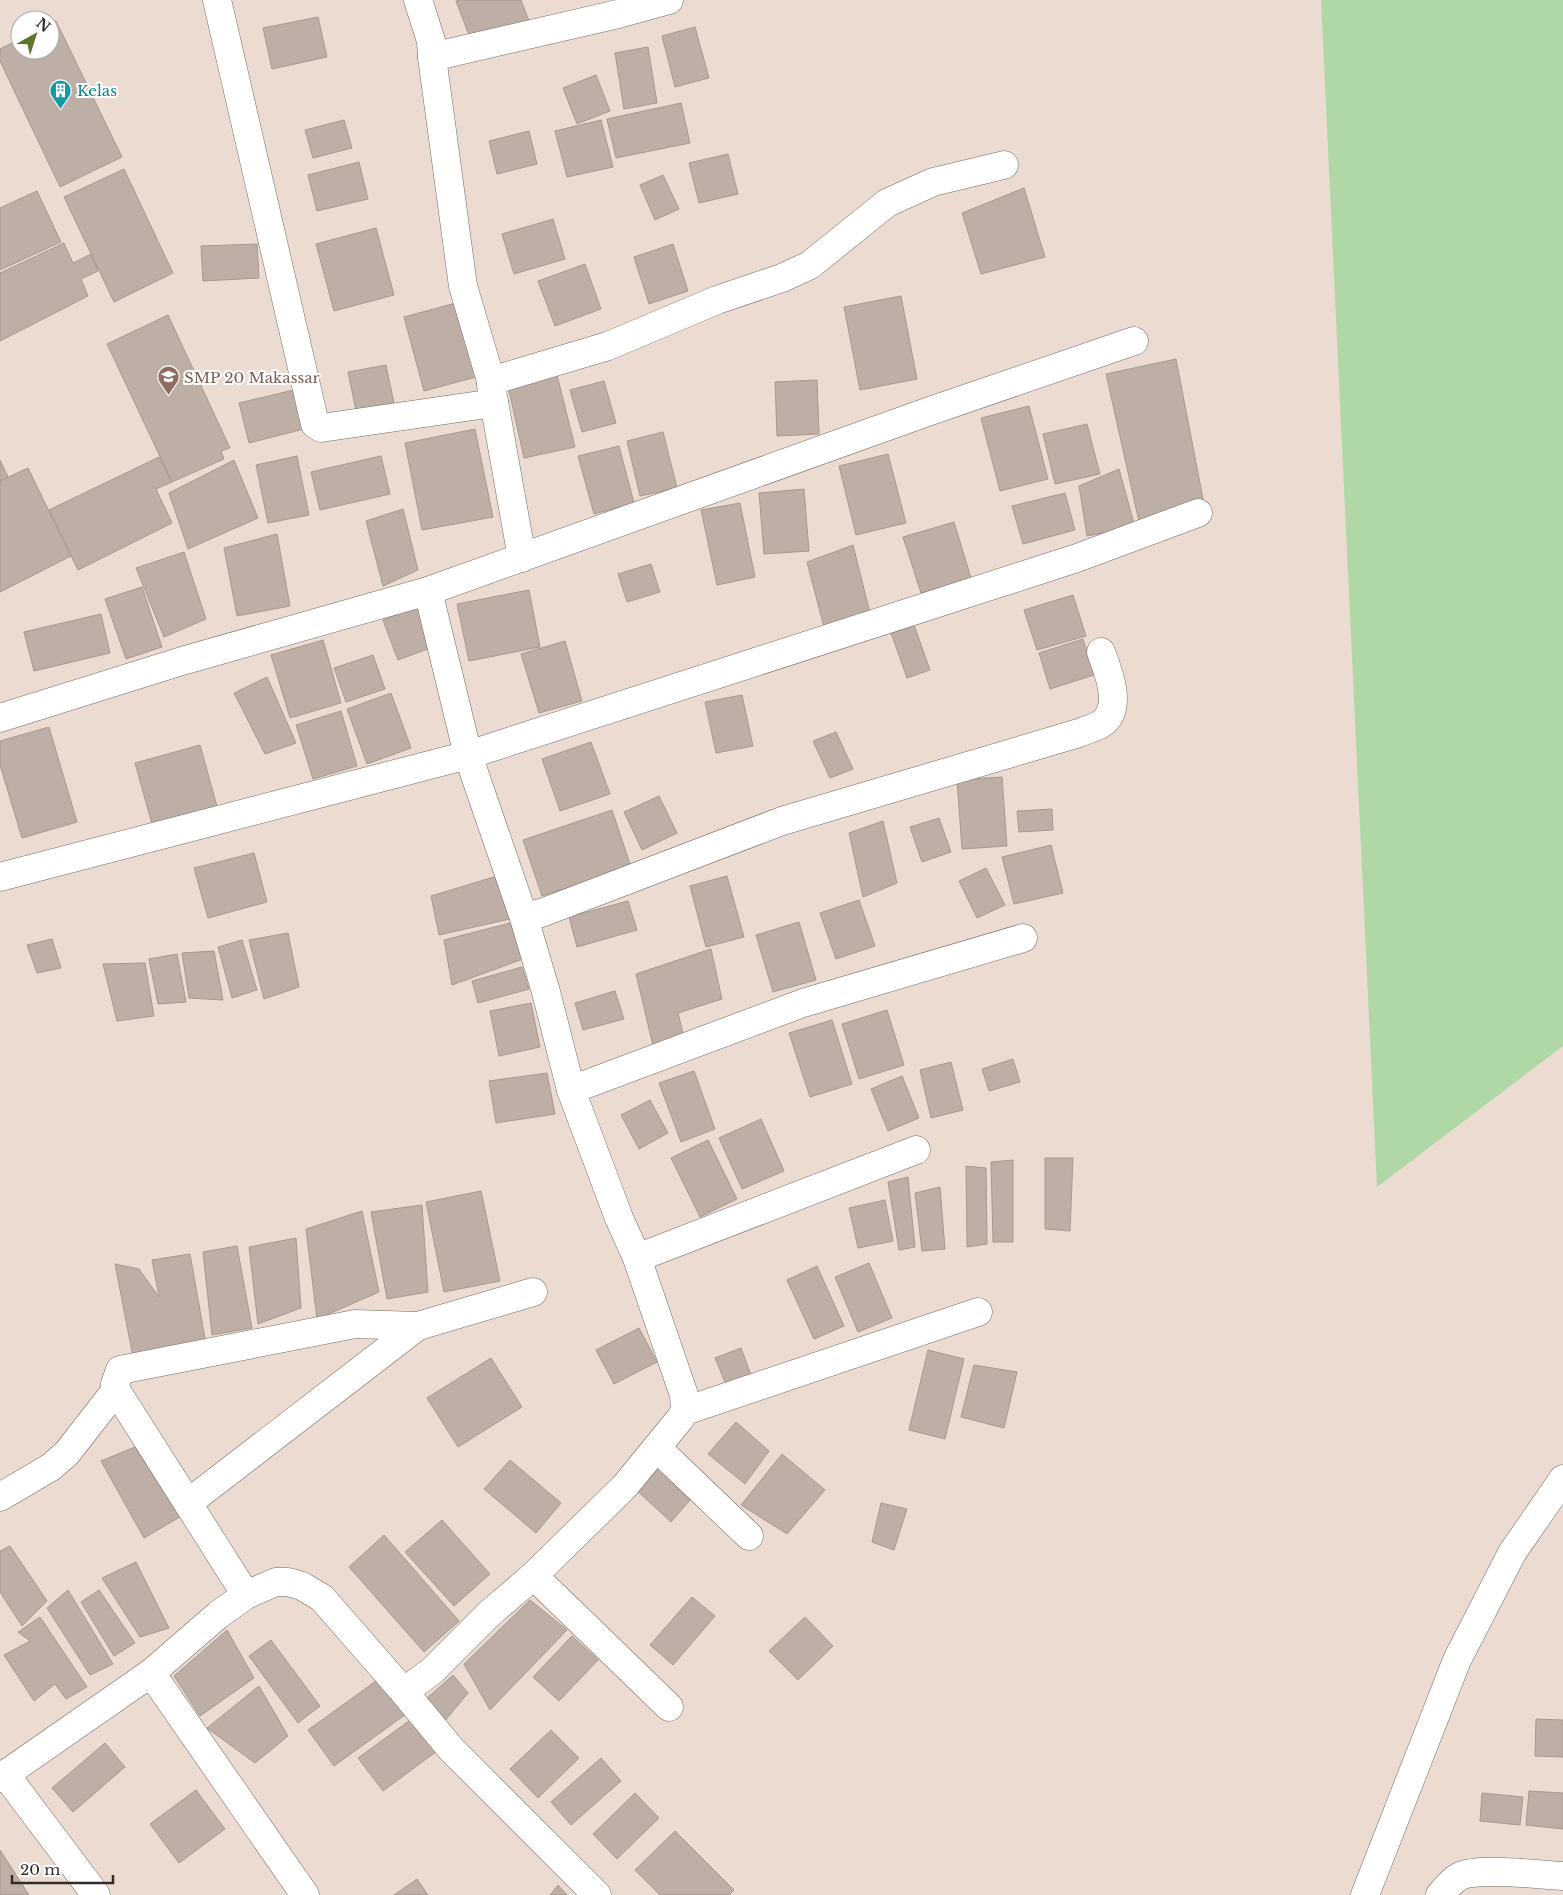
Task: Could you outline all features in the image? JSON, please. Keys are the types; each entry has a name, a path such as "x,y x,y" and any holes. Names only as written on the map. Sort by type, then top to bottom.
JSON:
{"street":[{"path":"217,0 315,424 321,428 492,392 717,300 782,278 810,265 887,203 933,182 1004,165"},
{"path":"418,0 431,41 463,286 492,392 522,558"},
{"path":"432,57 608,17 670,0"},
{"path":"0,718 182,661 428,591 921,414 1134,341"},
{"path":"0,877 468,755 1077,558 1198,513"},
{"path":"404,1692 433,1670 490,1613 532,1577 625,1486 685,1411 684,1395 637,1258 618,1218 571,1090 546,992 524,918 468,755 428,591"},
{"path":"524,918 782,821 1079,733 1101,724 1108,718 1112,704 1112,682 1101,652"},
{"path":"571,1090 803,1003 1023,938"},
{"path":"637,1258 916,1150"},
{"path":"246,1596 116,1390 115,1384 120,1370 355,1324 418,1326 533,1292"},
{"path":"685,1411 978,1312"},
{"path":"188,1503 418,1326"},
{"path":"0,1497 52,1467 67,1453 116,1390"},
{"path":"656,1448 749,1536"},
{"path":"1365,1895 1457,1660 1512,1553 1563,1480"},
{"path":"532,1577 669,1706"},
{"path":"96,1895 3,1776 150,1673 218,1615 246,1596 276,1582 288,1582 312,1591 322,1598 404,1692 451,1750 597,1895"},
{"path":"150,1673 305,1895"},
{"path":"1440,1895 1450,1883 1461,1876 1480,1872 1563,1876"}],"green space":[{"path":"1321,0 1563,0 1563,1046 1377,1187"}],"building":[{"path":"521,0 529,21 472,43 456,1"},
{"path":"318,17 327,57 272,69 263,28"},
{"path":"695,27 709,78 675,87 662,36"},
{"name":"Kelas","path":"60,29 122,157 60,187 0,61 0,49 10,44 10,60 60,60"},
{"path":"648,47 657,103 624,109 615,53"},
{"path":"596,75 610,111 577,124 563,88"},
{"path":"681,103 690,143 616,158 607,119"},
{"path":"344,120 352,148 313,158 305,130"},
{"path":"601,120 613,167 567,177 555,131"},
{"path":"529,131 537,164 497,174 489,141"},
{"path":"728,154 738,194 699,203 689,163"},
{"path":"359,162 368,199 317,211 308,175"},
{"path":"124,169 173,273 114,302 64,197"},
{"path":"663,175 679,209 655,220 640,185"},
{"path":"1024,188 1045,257 981,274 962,213"},
{"path":"37,191 61,242 0,270 0,208"},
{"path":"553,219 565,259 514,274 502,234"},
{"path":"376,228 394,295 334,311 316,244"},
{"path":"64,243 73,263 91,254 98,271 81,279 88,296 0,341 0,273"},
{"path":"257,244 259,278 203,281 201,246"},
{"path":"673,244 688,291 649,304 634,257"},
{"path":"585,264 601,309 555,326 538,281"},
{"path":"901,296 917,379 860,390 844,307"},
{"path":"456,303 476,377 424,391 404,317"},
{"name":"SMP 20 Makassar","path":"168,315 230,448 221,451 224,459 172,482 107,344"},
{"path":"1176,359 1204,504 1140,526 1106,374"},
{"path":"386,365 396,413 358,420 348,372"},
{"path":"557,375 575,447 524,458 508,386"},
{"path":"817,380 819,434 777,436 775,382"},
{"path":"604,381 616,423 582,432 570,390"},
{"path":"298,389 308,428 249,443 239,403"},
{"path":"1029,406 1048,479 1000,491 981,418"},
{"path":"1087,424 1100,474 1055,484 1043,434"},
{"path":"475,429 493,517 422,530 405,443"},
{"path":"663,432 677,488 640,496 627,441"},
{"path":"619,446 634,503 594,514 578,456"},
{"path":"888,454 906,523 856,535 839,466"},
{"path":"297,456 309,515 268,523 256,465"},
{"path":"381,456 390,494 320,510 311,472"},
{"path":"159,457 172,482 156,489 172,523 78,570 49,510"},
{"path":"0,460 8,477 0,481"},
{"path":"234,460 258,518 188,549 169,493"},
{"path":"28,468 71,556 0,592 0,481"},
{"path":"1119,469 1135,527 1087,536 1079,486"},
{"path":"804,489 809,551 764,554 759,493"},
{"path":"1065,493 1075,530 1023,544 1012,506"},
{"path":"740,503 755,577 717,585 701,510"},
{"path":"403,509 418,570 383,586 366,521"},
{"path":"954,522 971,578 921,593 903,537"},
{"path":"277,534 290,606 237,616 224,548"},
{"path":"853,545 871,617 825,631 807,562"},
{"path":"184,552 206,619 164,637 136,568"},
{"path":"651,564 660,592 627,602 618,574"},
{"path":"142,587 162,647 126,659 105,599"},
{"path":"529,590 540,647 469,661 457,604"},
{"path":"1073,595 1086,636 1037,650 1024,610"},
{"path":"418,607 433,647 398,660 383,620"},
{"path":"101,614 110,653 34,671 24,632"},
{"path":"914,625 930,670 907,678 891,633"},
{"path":"1083,639 1094,675 1050,689 1039,653"},
{"path":"323,640 341,703 290,718 271,655"},
{"path":"565,641 582,701 539,713 521,654"},
{"path":"373,655 385,689 346,702 334,668"},
{"path":"267,677 296,743 265,754 234,693"},
{"path":"391,693 411,748 367,764 347,709"},
{"path":"742,695 753,746 716,753 705,702"},
{"path":"341,711 357,766 313,779 296,725"},
{"path":"49,727 77,822 22,838 0,765 0,741"},
{"path":"836,732 853,769 830,778 813,741"},
{"path":"591,742 610,794 560,811 542,759"},
{"path":"200,745 220,817 155,835 135,763"},
{"path":"1002,777 1007,846 962,849 957,780"},
{"path":"659,796 677,833 642,850 624,812"},
{"path":"1052,809 1053,830 1019,832 1017,811"},
{"path":"612,810 631,867 542,896 523,840"},
{"path":"939,818 951,852 922,862 910,827"},
{"path":"883,821 897,883 863,897 849,833"},
{"path":"1051,845 1063,893 1014,904 1002,857"},
{"path":"254,853 267,902 208,918 194,868"},
{"path":"986,868 1005,905 977,918 959,881"},
{"path":"497,876 514,918 439,935 431,896"},
{"path":"727,876 744,937 706,947 690,886"},
{"path":"859,900 875,946 836,959 820,913"},
{"path":"628,901 637,930 577,947 569,917"},
{"path":"514,922 523,959 452,985 444,940"},
{"path":"799,922 816,980 773,992 756,935"},
{"path":"288,933 299,987 264,999 249,940"},
{"path":"52,939 61,968 37,973 27,945"},
{"path":"242,940 257,990 232,998 218,947"},
{"path":"711,949 722,999 678,1013 685,1041 655,1054 636,974"},
{"path":"214,951 223,1000 189,998 182,953"},
{"path":"177,954 186,1002 158,1004 149,959"},
{"path":"145,963 154,1016 117,1021 103,964"},
{"path":"522,967 529,989 478,1003 472,981"},
{"path":"615,991 624,1019 583,1030 575,1003"},
{"path":"531,1003 540,1047 499,1056 490,1011"},
{"path":"887,1010 904,1065 859,1079 842,1024"},
{"path":"832,1020 852,1084 810,1097 789,1033"},
{"path":"1013,1059 1020,1082 989,1091 982,1069"},
{"path":"951,1062 963,1110 931,1118 920,1070"},
{"path":"694,1071 715,1129 681,1142 659,1083"},
{"path":"547,1073 555,1114 496,1123 489,1081"},
{"path":"902,1076 919,1118 888,1131 871,1089"},
{"path":"650,1100 668,1133 639,1149 621,1115"},
{"path":"761,1119 784,1171 742,1189 719,1138"},
{"path":"708,1140 737,1199 700,1217 671,1158"},
{"path":"1045,1158 1073,1158 1070,1231 1045,1229"},
{"path":"1013,1160 1013,1242 993,1242 991,1162"},
{"path":"966,1166 986,1168 987,1244 967,1247"},
{"path":"908,1177 915,1247 899,1250 888,1182"},
{"path":"940,1187 945,1249 922,1251 915,1193"},
{"path":"481,1191 500,1281 444,1292 426,1202"},
{"path":"885,1200 893,1241 858,1248 849,1208"},
{"path":"422,1205 428,1292 387,1299 371,1212"},
{"path":"362,1211 379,1292 317,1319 306,1229"},
{"path":"296,1238 301,1308 258,1324 249,1247"},
{"path":"237,1246 252,1328 212,1335 203,1252"},
{"path":"190,1254 206,1344 133,1357 115,1264 139,1269 159,1297 152,1260"},
{"path":"869,1263 892,1318 858,1332 835,1277"},
{"path":"817,1266 844,1326 814,1339 787,1280"},
{"path":"639,1328 657,1362 614,1384 596,1350"},
{"path":"741,1348 754,1383 729,1392 715,1358"},
{"path":"928,1350 964,1359 945,1439 909,1430"},
{"path":"491,1358 522,1407 458,1447 427,1398"},
{"path":"974,1365 1017,1372 1004,1428 961,1417"},
{"path":"736,1422 769,1451 745,1484 708,1454"},
{"path":"135,1447 180,1517 144,1538 101,1461"},
{"path":"782,1454 825,1490 787,1534 741,1505"},
{"path":"510,1460 561,1503 536,1533 484,1489"},
{"path":"652,1465 690,1500 671,1522 633,1487"},
{"path":"881,1503 907,1509 894,1550 872,1542"},
{"path":"442,1520 490,1574 454,1606 405,1552"},
{"path":"384,1535 459,1621 424,1652 349,1567"},
{"path":"10,1546 47,1601 22,1626 0,1592 0,1551"},
{"path":"136,1562 169,1628 140,1637 102,1578"},
{"path":"68,1590 113,1664 90,1675 47,1608"},
{"path":"99,1590 135,1643 114,1656 81,1602"},
{"path":"692,1597 715,1616 673,1665 650,1645"},
{"path":"530,1600 567,1630 490,1710 464,1664"},
{"path":"40,1617 87,1687 66,1699 55,1684 34,1701 4,1655 30,1641 18,1632"},
{"path":"805,1617 833,1646 798,1680 769,1651"},
{"path":"227,1630 254,1678 200,1716 174,1676"},
{"path":"572,1636 598,1660 559,1701 533,1677"},
{"path":"271,1640 320,1706 298,1723 249,1656"},
{"path":"453,1675 468,1693 444,1722 426,1699"},
{"path":"383,1676 409,1712 334,1766 308,1730"},
{"path":"259,1686 288,1736 255,1763 207,1728"},
{"path":"413,1718 437,1751 383,1791 358,1758"},
{"path":"1536,1719 1563,1720 1563,1757 1535,1756"},
{"path":"551,1730 579,1758 538,1798 510,1769"},
{"path":"105,1743 125,1767 73,1812 52,1788"},
{"path":"601,1758 621,1781 571,1825 551,1802"},
{"path":"196,1790 225,1829 179,1863 150,1824"},
{"path":"1529,1791 1563,1793 1563,1829 1526,1825"},
{"path":"635,1793 659,1818 617,1859 593,1834"},
{"path":"1482,1793 1523,1797 1520,1825 1480,1821"},
{"path":"675,1831 734,1890 729,1895 660,1895 635,1870"},
{"path":"0,1850 29,1895 0,1895"},
{"path":"417,1879 428,1895 394,1895"},
{"path":"558,1885 567,1895 550,1895"}],"place":[{"name":"Kelas","path":"61,109"},
{"name":"SMP 20 Makassar","path":"168,396"}]}
